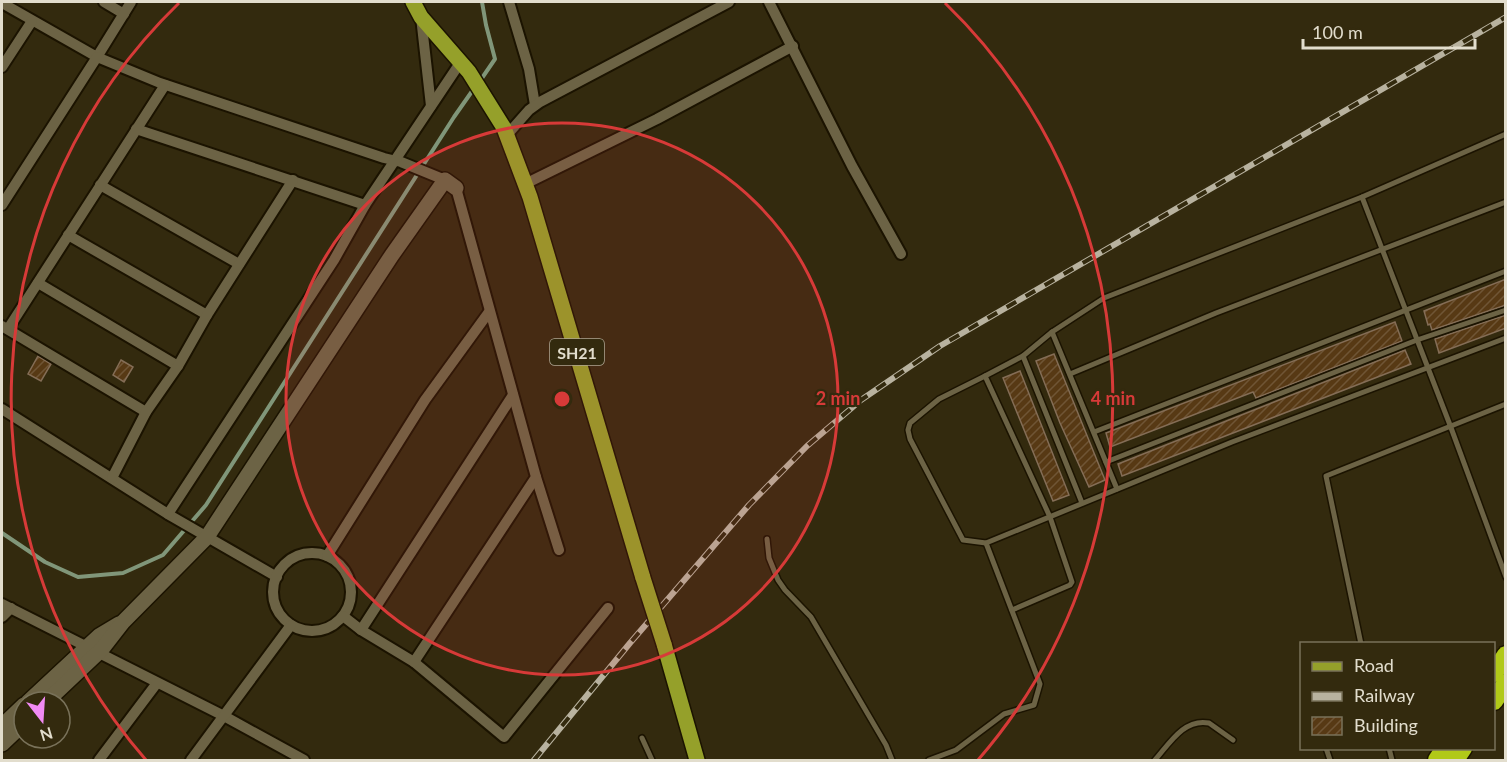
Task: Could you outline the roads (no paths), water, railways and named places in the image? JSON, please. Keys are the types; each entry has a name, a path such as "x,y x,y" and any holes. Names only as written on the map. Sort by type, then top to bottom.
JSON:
{"highway":[{"path":"1495,672 1506,655"},
{"path":"1495,700 1506,683"}],"main road":[{"name":"SH21","path":"413,2 421,17 464,67 506,131 525,184 697,760"}],"street":[{"path":"104,2 124,14"},
{"path":"122,2 124,14"},
{"path":"2,205 131,2"},
{"path":"508,2 529,69 535,105"},
{"path":"506,131 535,105 729,2"},
{"path":"769,2 852,166 901,254"},
{"path":"2,3 98,57 165,85 399,161 450,184 559,550"},
{"path":"421,17 431,106"},
{"path":"2,67 32,21"},
{"path":"525,184 657,119 793,46"},
{"path":"169,515 334,260 364,205 399,161 431,106 464,67"},
{"path":"146,411 5,328 38,283 165,85"},
{"path":"136,129 364,205"},
{"path":"112,478 146,411 178,366 207,315 292,180"},
{"path":"57,690 92,650 99,636 123,622 204,535 392,255 450,184"},
{"path":"100,185 239,264"},
{"path":"68,235 207,315"},
{"path":"38,283 178,366"},
{"path":"327,556 425,400 489,312"},
{"path":"361,630 513,395"},
{"path":"2,409 169,515 277,577"},
{"path":"414,662 537,477"},
{"path":"303,555 327,556 345,571 350,582 349,605 344,616 335,624 325,629 302,630 291,625 277,609 274,587 277,577 292,559 303,555"},
{"path":"2,617 6,606 224,716 286,756 304,760"},
{"path":"344,616 361,630 414,662 504,737 608,608"},
{"path":"191,760 291,625"},
{"path":"43,690 92,650"},
{"path":"99,760 157,682"},
{"path":"89,760 121,732"}],"lane":[{"path":"1506,134 1362,197 1104,298 1052,332 1023,356 939,399 910,423 908,430 910,439 963,540 986,543 1232,442 1506,338"},
{"path":"1362,197 1450,424 1506,577"},
{"path":"1070,374 1216,313 1506,202"},
{"path":"1094,432 1506,271"},
{"path":"1106,462 1418,340 1506,310"},
{"path":"1052,332 1117,489"},
{"path":"1023,356 1082,503"},
{"path":"985,376 1050,517 1071,583 1012,610"},
{"path":"1362,642 1326,476 1450,424 1506,404"},
{"path":"767,539 769,558 778,580 811,617 886,745 892,760"},
{"path":"929,760 956,750 1004,714 1034,705 1040,684 986,543"},
{"path":"1155,760 1180,731 1194,724 1209,723 1233,740"},
{"path":"642,738 652,760"}],"waterway":[{"path":"480,81 495,59 482,2"},
{"path":"2,533 45,562 78,577 123,573 163,555 206,505 475,87"}],"railway":[{"path":"534,760 630,643 749,505 807,446 861,400 940,346 1506,17"}]}
